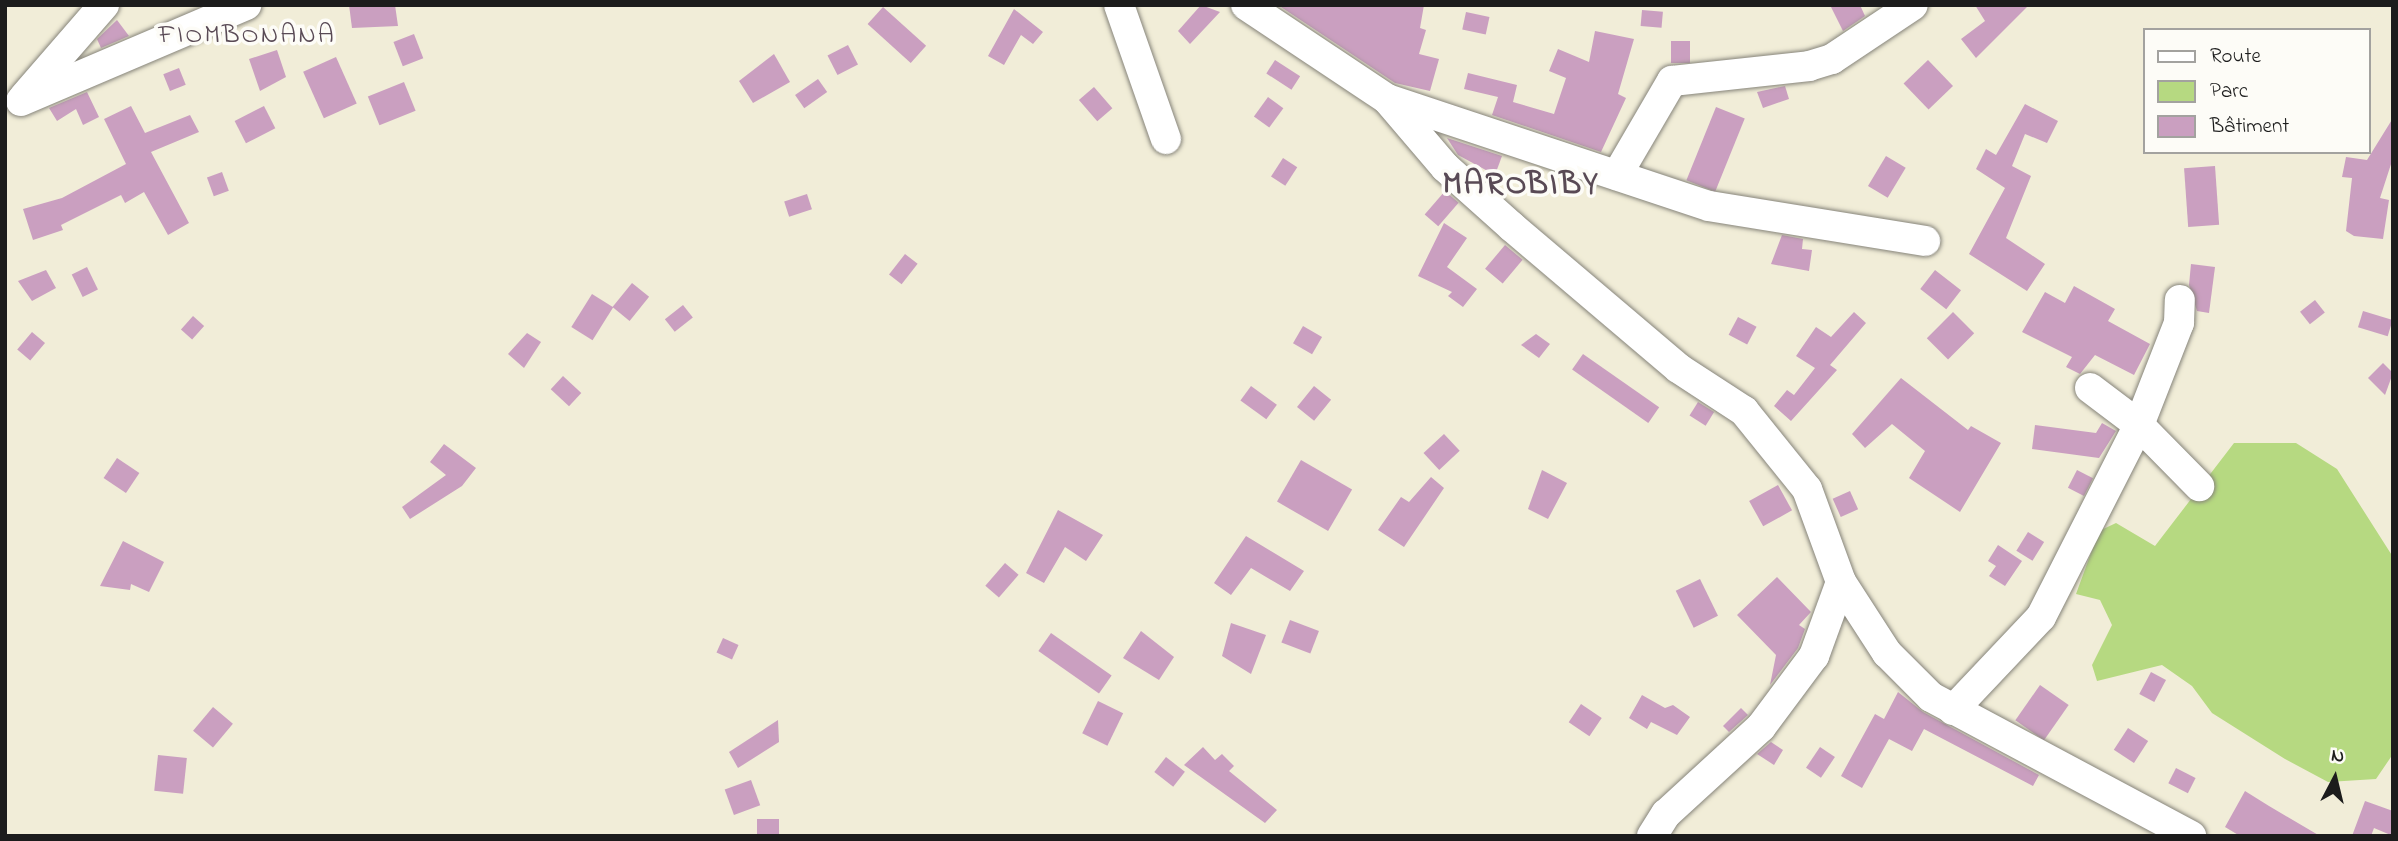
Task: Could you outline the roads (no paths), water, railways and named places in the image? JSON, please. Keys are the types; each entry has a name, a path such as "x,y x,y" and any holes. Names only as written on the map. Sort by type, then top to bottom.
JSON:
{"street":[{"path":"13,107 104,5"},
{"path":"13,107 246,5"},
{"path":"1119,5 1166,139"},
{"path":"1246,5 1387,99 1709,206 1925,242"},
{"path":"1616,175 1672,81 1809,66 1832,58 1913,5"},
{"path":"1387,99 1445,167 1512,227 1678,368 1744,411 1807,489 1840,582 1887,653 1953,710 2191,836"},
{"path":"1953,710 2041,617 2139,425 2179,323 2180,300"},
{"path":"2090,388 2139,425 2199,486"},
{"path":"1652,836 1666,814 1761,727 1814,656 1840,582"}],"district":[{"name":"FIOMBONANA","path":"247,37"},
{"name":"MAROBIBY","path":"1521,186"}]}
